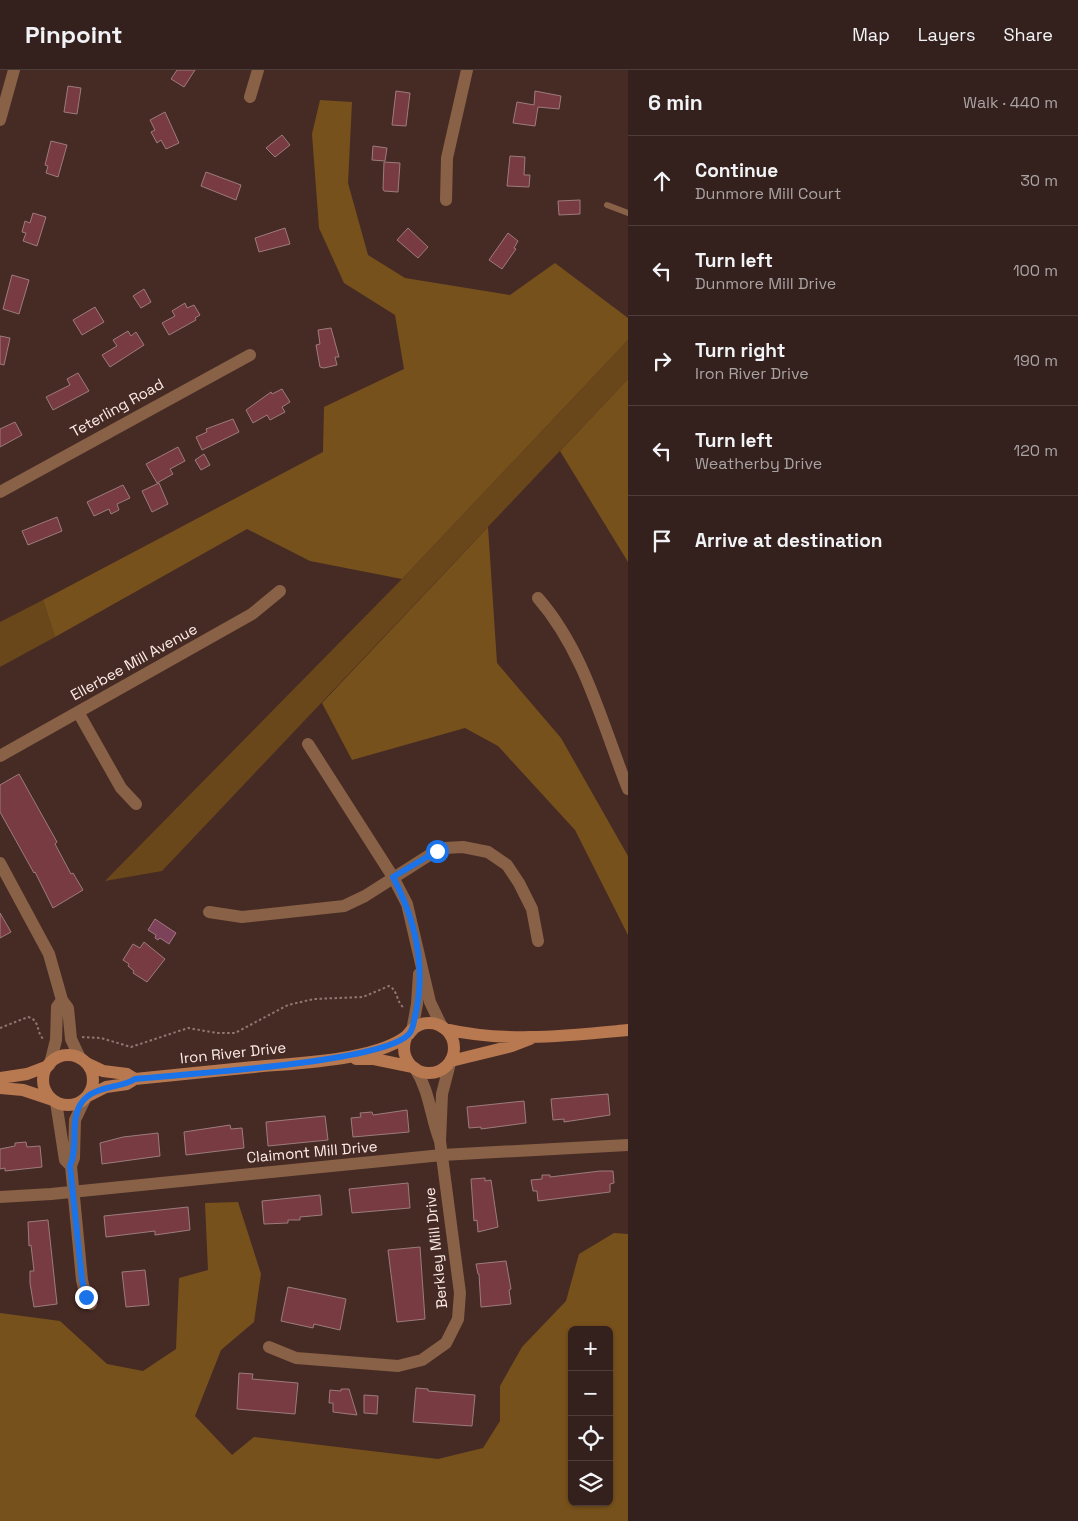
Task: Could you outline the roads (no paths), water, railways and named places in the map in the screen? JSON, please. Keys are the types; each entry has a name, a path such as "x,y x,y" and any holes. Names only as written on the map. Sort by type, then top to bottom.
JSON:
{"street":[{"path":"0,120 14,70"},
{"path":"250,97 258,70"},
{"path":"446,200 447,158 467,70"},
{"name":"Teterling Road","path":"0,492 250,355"},
{"name":"Ellerbee Mill Avenue","path":"0,756 252,614 280,591"},
{"path":"538,598 556,619 595,698 628,789"},
{"path":"78,712 121,788 136,804"},
{"path":"308,744 393,877 409,911 420,964 432,1008 444,1028 450,1034 454,1047 450,1062"},
{"path":"209,912 235,917 334,908 352,903 431,854 444,848 463,847 488,852 507,865 514,873 534,914 538,941"},
{"path":"0,863 49,954 62,1000 68,1008 71,1039 93,1079 75,1120 74,1158 70,1166"},
{"path":"420,964 417,1004 405,1046 405,1053 414,1067 431,1073 438,1071 450,1062 512,1046 530,1039"},
{"path":"62,1000 58,1007 56,1040 49,1065 44,1073 44,1088 55,1101 65,1160 70,1166 82,1280 86,1297 91,1304"},
{"path":"410,1032 417,1027 430,1024 482,1037 511,1036 530,1039 628,1030"},
{"name":"Iron River Drive","path":"334,1059 388,1046 402,1040 410,1032"},
{"path":"0,1078 27,1074 49,1065 61,1056 83,1061"},
{"name":"Iron River Drive","path":"86,1098 106,1087 127,1084 135,1079 334,1059 374,1060 414,1067"},
{"name":"Iron River Drive","path":"83,1061 103,1071 127,1074 135,1079"},
{"name":"Berkley Mill Drive","path":"269,1347 296,1358 398,1366 422,1360 446,1342 453,1331 460,1306 440,1141 442,1094 450,1062"},
{"name":"Berkley Mill Drive","path":"414,1067 427,1090 433,1124 440,1141"},
{"path":"0,1088 23,1090 68,1106 86,1098"},
{"name":"Claimont Mill Drive","path":"0,1197 74,1192 442,1155 628,1144"}],"lane":[{"path":"607,205 628,213"}]}
